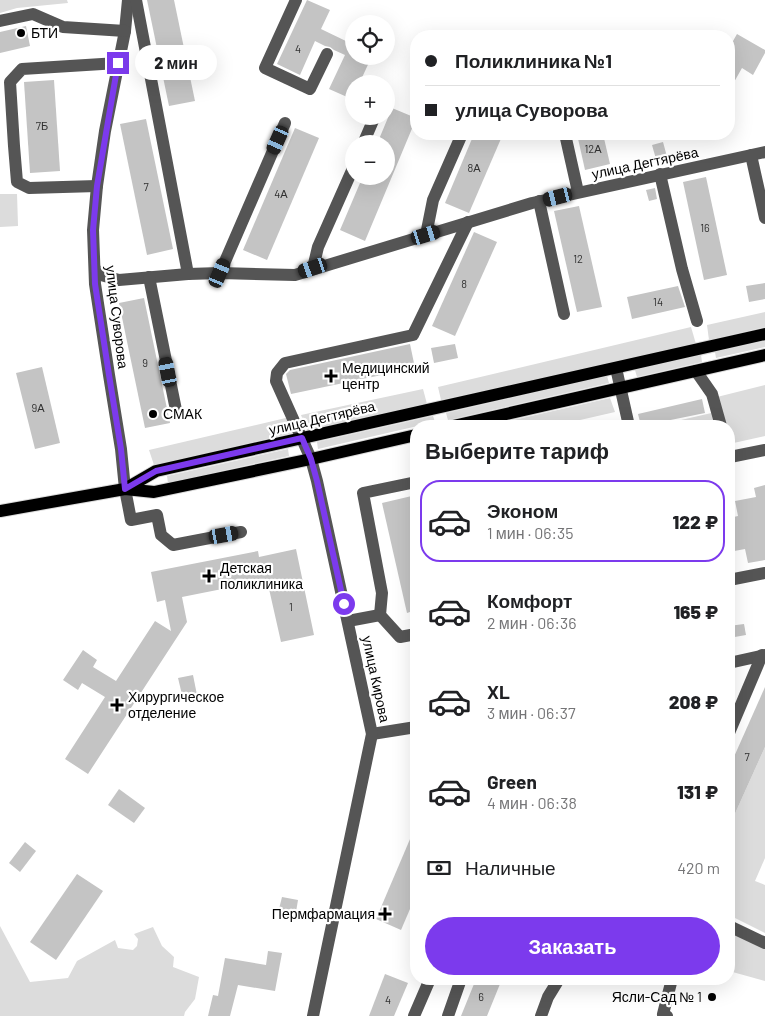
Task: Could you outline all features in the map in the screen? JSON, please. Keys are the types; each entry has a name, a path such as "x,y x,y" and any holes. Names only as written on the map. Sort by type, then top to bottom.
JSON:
{"main road":[{"name":"улица Дегтярёва","path":"125,489 156,471 765,334"},
{"path":"479,420 765,355"},
{"name":"улица Дегтярёва","path":"0,511 125,489 154,492 410,436"}],"street":[{"name":"улица Суворова","path":"128,0 125,31 97,186 93,230 95,284 131,520 157,515 161,535 173,545 241,532"},
{"path":"136,0 188,274"},
{"path":"296,0 264,68 310,89 327,54"},
{"path":"0,21 32,14 63,27 125,31"},
{"path":"97,186 29,188 17,182 10,82 22,69 118,63"},
{"path":"220,273 285,123"},
{"path":"426,235 433,200 459,140"},
{"path":"566,140 578,192"},
{"name":"улица Дегтярёва","path":"95,269 100,275 119,280 220,273 295,275 313,268 539,202 765,152"},
{"path":"751,155 765,218"},
{"path":"660,174 696,321"},
{"path":"313,268 318,247 346,185"},
{"path":"539,202 564,314"},
{"name":"улица Кирова","path":"313,1016 372,734 317,481 311,459 276,382 277,373 285,363 413,335 468,222"},
{"path":"149,278 176,410"},
{"path":"616,368 627,420"},
{"path":"696,370 712,394 719,420"},
{"path":"735,456 765,450"},
{"path":"410,483 363,493 382,593 380,615 400,637 410,635"},
{"path":"735,579 765,573"},
{"path":"348,621 380,615"},
{"path":"735,662 763,655"},
{"path":"735,719 763,655"},
{"path":"372,734 410,728"},
{"path":"735,929 765,943"},
{"path":"414,1016 427,985"},
{"path":"448,1016 459,985"},
{"path":"540,1016 555,985"},
{"path":"667,1016 663,1014 670,985"}],"shaded area":[{"path":"0,0 67,0 68,3 17,8 0,13"},
{"path":"0,194 17,194 18,226 0,227"},
{"path":"765,312 765,327 709,340 707,325"},
{"path":"691,327 696,344 441,400 438,387"},
{"path":"765,341 765,347 716,358 715,352"},
{"path":"701,355 702,362 637,377 635,370"},
{"path":"607,376 609,383 448,420 446,413"},
{"path":"765,385 765,436 735,443 735,420 681,420 720,411 717,397"},
{"path":"423,389 427,404 307,430 301,415"},
{"path":"610,398 615,412 580,420 513,420"},
{"path":"433,416 434,420 415,420"},
{"path":"290,417 293,433 154,465 149,450"},
{"path":"410,421 410,428 318,449 317,442"},
{"path":"288,449 289,456 168,483 167,476"},
{"path":"765,747 765,858 755,881 765,885 765,933 735,918 735,814"},
{"path":"0,926 30,982 68,978 77,961 115,940 118,948 133,950 137,946 138,939 134,934 153,927 162,946 174,957 173,967 199,977 195,999 184,1016 0,1016"},
{"path":"735,933 765,949 765,981 735,973"}],"building":[{"path":"147,0 174,0 195,101 169,106"},
{"path":"307,0 330,10 321,29 345,41 345,55 315,41 300,75 277,64"},
{"path":"26,26 30,46 0,53 0,32"},
{"path":"737,34 765,50 765,53 753,75 742,68 735,80 735,38"},
{"path":"345,55 345,65 368,65 363,75 345,75 345,96 329,89"},
{"path":"54,80 60,171 30,173 24,82"},
{"path":"395,109 410,116 410,133 395,169 395,135 381,135 385,125 395,125"},
{"path":"146,119 173,249 147,255 120,124"},
{"path":"295,128 319,138 267,260 243,250"},
{"path":"471,140 500,140 469,213 445,203"},
{"path":"578,140 604,140 610,164 585,170"},
{"path":"663,142 669,164 658,166 652,145"},
{"path":"706,177 727,275 704,280 683,182"},
{"path":"359,185 388,185 365,241 340,230"},
{"path":"655,188 657,199 649,201 646,190"},
{"path":"579,206 602,307 577,312 554,211"},
{"path":"474,232 497,242 455,336 432,326"},
{"path":"765,283 765,299 749,302 746,286"},
{"path":"678,286 685,307 632,319 627,297"},
{"path":"144,298 170,423 145,428 119,303"},
{"path":"410,344 415,368 291,394 286,374 290,370"},
{"path":"455,344 458,358 434,363 431,348"},
{"path":"42,367 60,443 35,449 16,373"},
{"path":"702,399 705,413 671,420 640,420 638,414"},
{"path":"765,485 765,560 748,563 745,549 735,551 735,517 738,516 735,501 756,497 754,488"},
{"path":"410,496 410,612 407,613 382,503"},
{"path":"296,549 314,635 281,642 267,580 182,597 187,622 88,774 65,759 105,697 82,683 78,690 63,680 83,650 97,660 93,667 116,681 155,621 171,631 165,600 157,602 151,572 258,551 259,557"},
{"path":"744,624 746,635 735,637 735,625"},
{"path":"193,675 198,700 184,703 178,678"},
{"path":"765,687 765,747 735,814 735,754"},
{"path":"119,789 145,808 134,823 108,805"},
{"path":"410,839 410,909 401,930 376,919"},
{"path":"25,842 36,851 20,872 9,863"},
{"path":"77,874 103,891 56,960 30,942"},
{"path":"282,897 298,900 296,912 279,909"},
{"path":"268,951 282,953 275,991 238,985 230,1016 208,1016 213,995 218,996 225,958 266,965"},
{"path":"385,974 408,983 394,1016 369,1016"},
{"path":"474,985 500,985 487,1016 461,1016"}],"place":[{"name":"БТИ","path":"21,33"},
{"name":"Медицинский центр","path":"331,376"},
{"name":"СМАК","path":"153,414"},
{"name":"Детская поликлиника","path":"209,576"},
{"name":"Хирургическое отделение","path":"117,705"},
{"name":"Пермфармация","path":"385,914"},
{"name":"Ясли-Сад № 1","path":"712,997"}],"route":[{"path":"118,63 105,131 93,230 95,284 121,449 125,489 156,471 302,438 311,459 317,481 344,604"}]}
